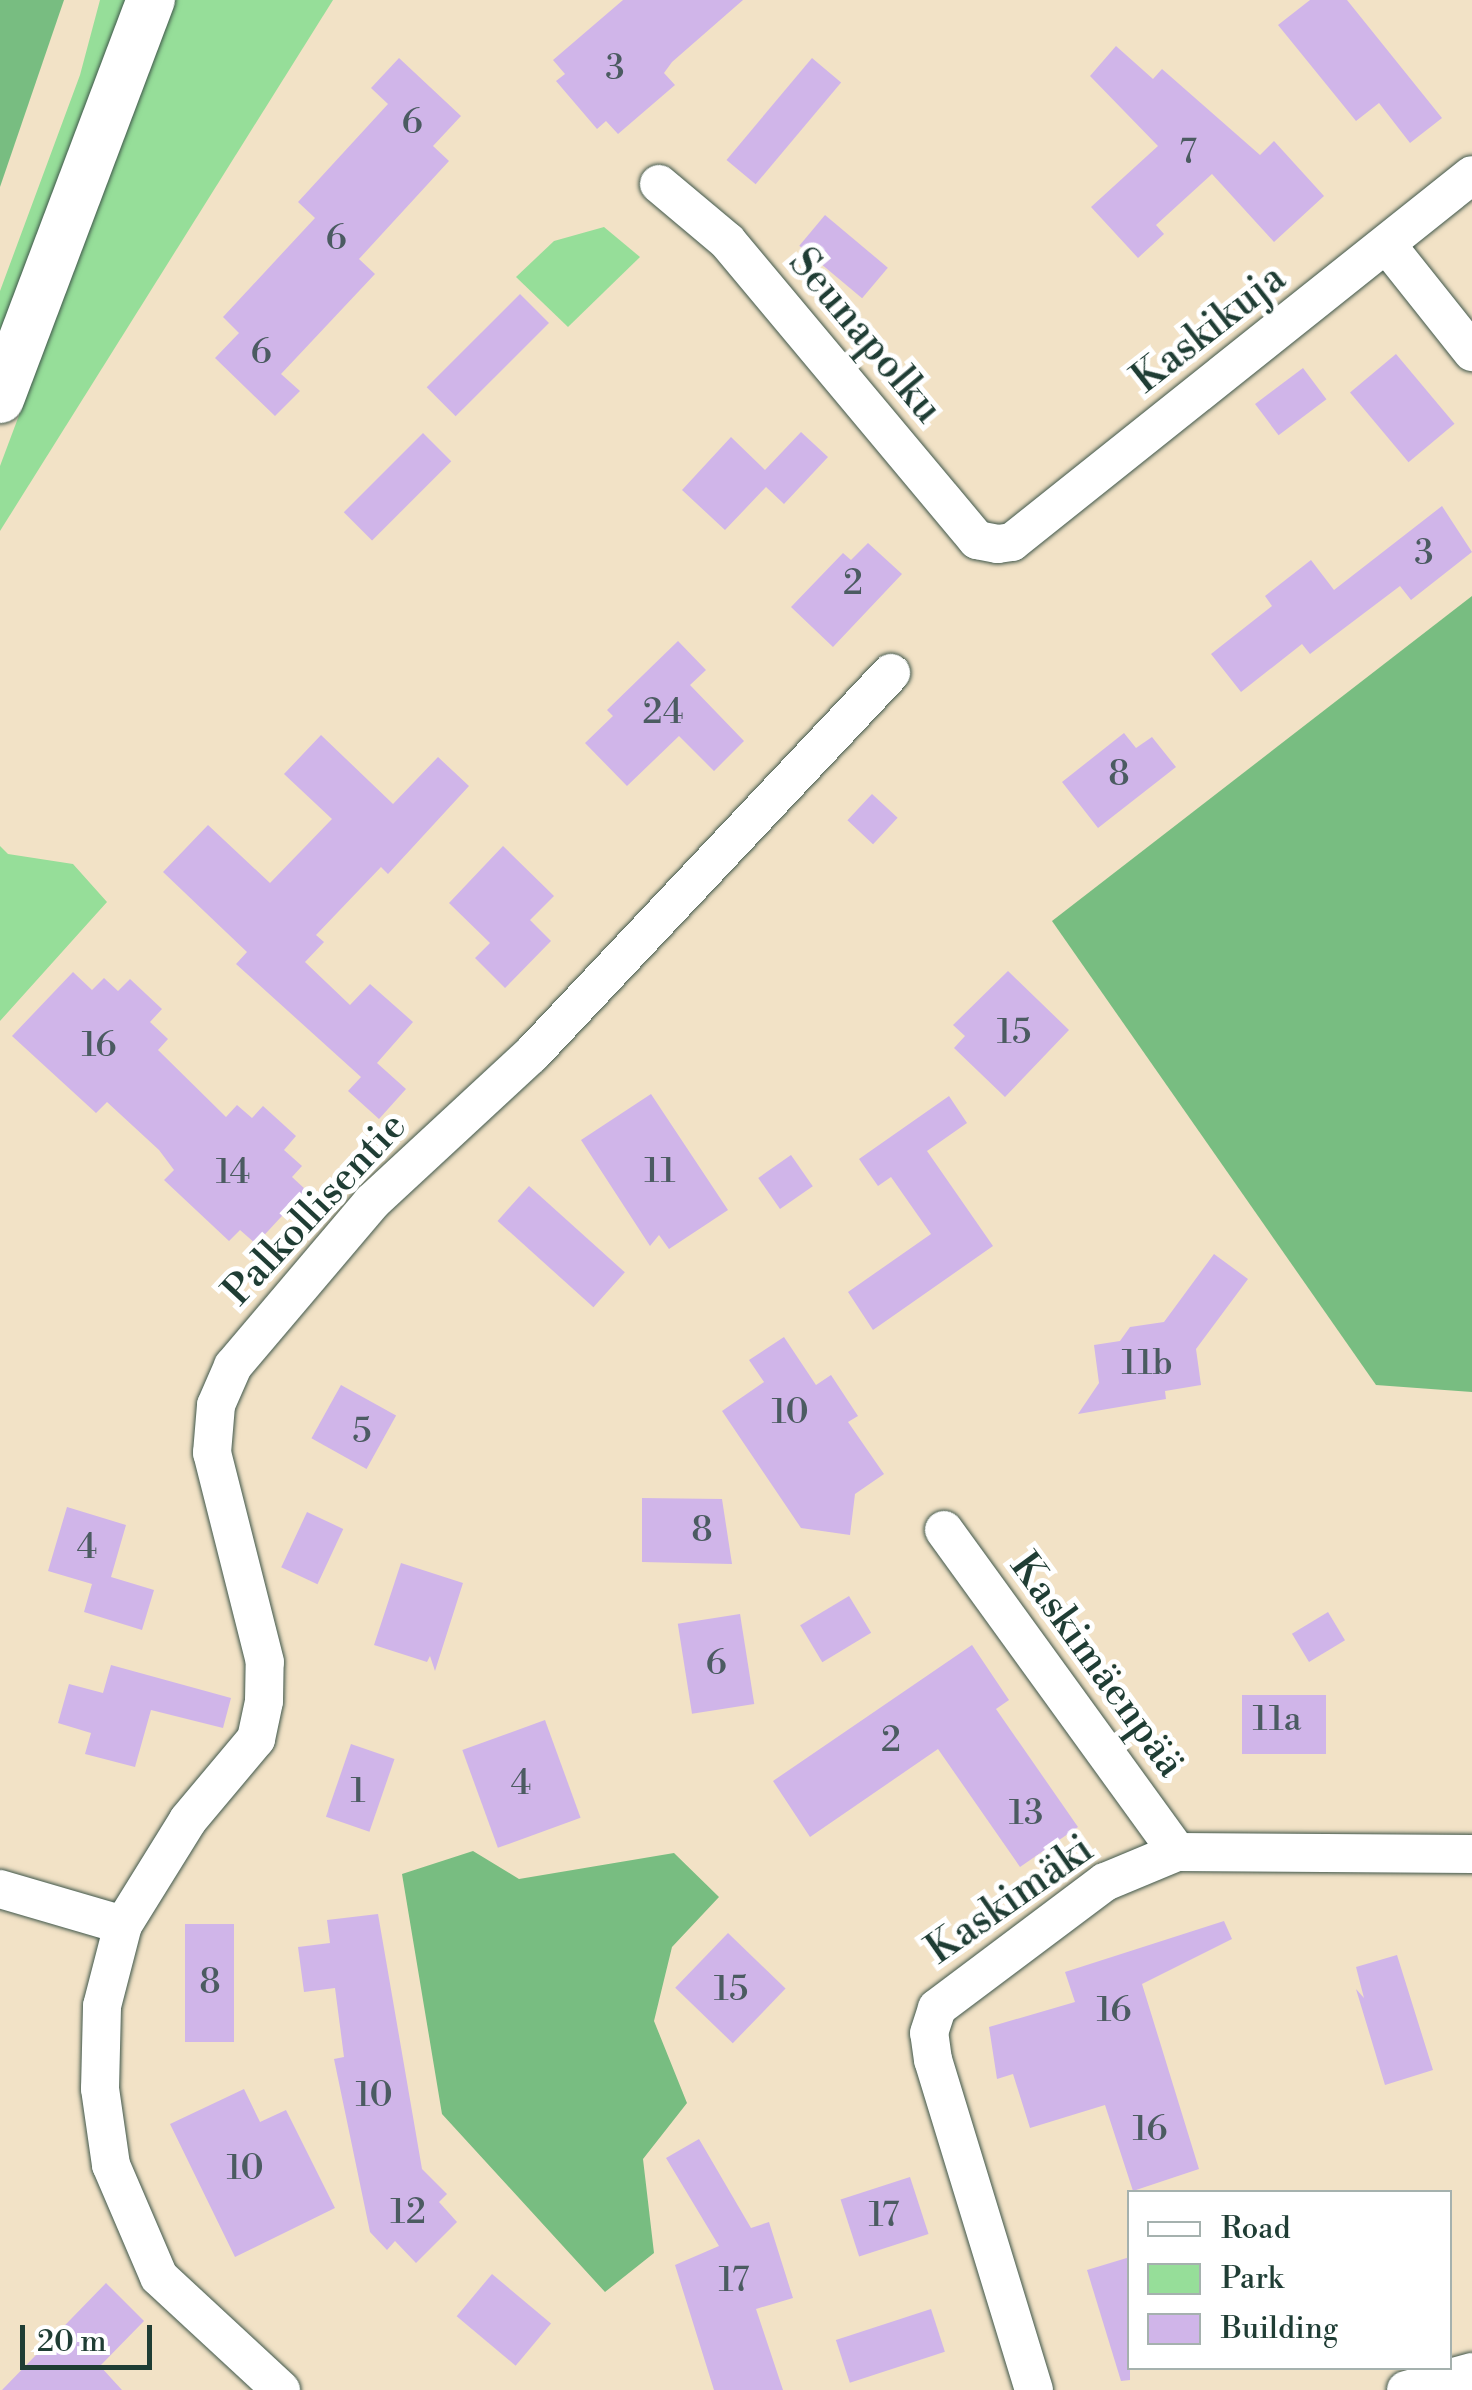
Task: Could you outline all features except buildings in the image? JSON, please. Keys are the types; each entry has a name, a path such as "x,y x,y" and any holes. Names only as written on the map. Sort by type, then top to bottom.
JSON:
{"street":[{"path":"0,399 151,0"},
{"name":"Kaskikuja","path":"998,544 1012,542 1472,175"},
{"name":"Seunapolku","path":"659,184 727,240 977,540 998,544"},
{"path":"1387,245 1472,352"},
{"name":"Palkollisentie","path":"281,2390 159,2277 130,2222 111,2165 100,2088 102,2006 124,1926 188,1820 256,1739 264,1700 265,1662 212,1453 216,1405 233,1366 372,1202 531,1056 891,673"},
{"name":"Kaskimäenpää","path":"944,1530 1177,1852"},
{"name":"Kaskimäki","path":"1034,2390 929,2033 936,2008 953,1990 1027,1934 1104,1882 1177,1852 1472,1854"},
{"path":"0,1889 124,1926"},
{"path":"1406,2390 1472,2372"}],"green space":[{"path":"0,0 64,0 0,187"},
{"path":"100,0 128,0 0,338 0,291 80,75"},
{"path":"175,0 333,0 0,531 0,466"},
{"path":"604,227 640,257 568,327 516,277 554,241"},
{"path":"1472,596 1472,1392 1376,1385 1052,921"},
{"path":"0,846 8,854 73,864 107,902 0,1021"},
{"path":"473,1851 519,1879 674,1853 719,1897 672,1947 654,2021 687,2103 643,2159 654,2253 605,2292 442,2114 402,1874"}]}
